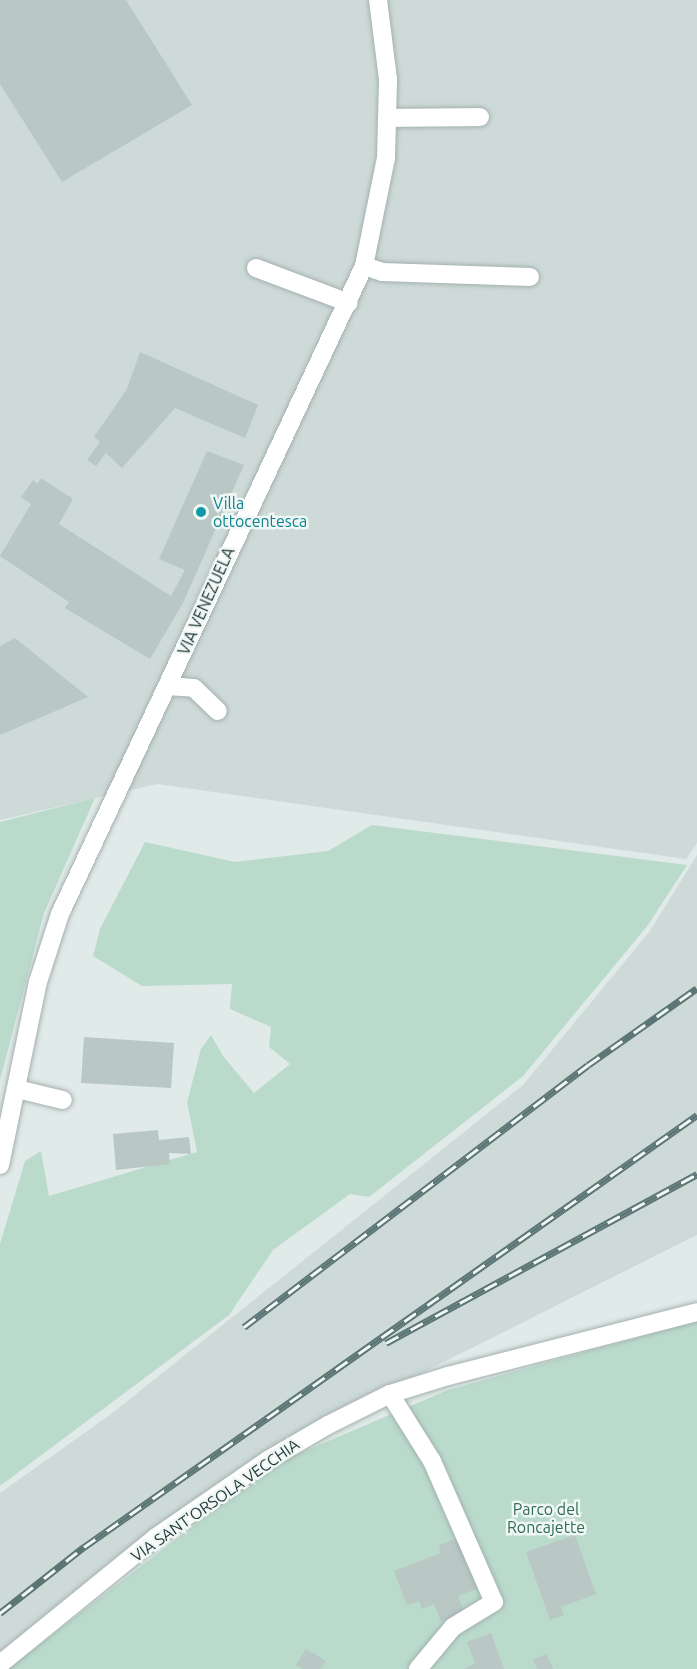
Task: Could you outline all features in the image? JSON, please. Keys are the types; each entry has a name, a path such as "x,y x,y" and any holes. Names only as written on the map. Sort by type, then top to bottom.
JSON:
{"street":[{"name":"VIA VENEZUELA","path":"0,1165 38,982 60,914 285,431 349,303 364,266 386,158 388,79 378,0"},
{"path":"387,118 480,117"},
{"path":"364,266 382,272 530,277"},
{"path":"256,268 349,303"},
{"path":"167,686 194,688 218,711"},
{"path":"17,1089 63,1100"},
{"name":"VIA SANT'ORSOLA VECCHIA","path":"0,1664 155,1538 249,1473 328,1425 390,1395 448,1376 697,1312"},
{"path":"390,1395 432,1461 494,1602 453,1628 418,1669"}],"shaded area":[{"path":"0,0 697,0 697,843 686,859 157,784 0,820"},
{"path":"697,855 697,1235 258,1455 57,1610 0,1659 0,1493 111,1414 523,1085 650,931"}],"green space":[{"path":"95,798 44,913 0,1080 0,822"},
{"path":"372,825 687,865 648,925 523,1076 369,1197 350,1194 273,1250 229,1315 0,1486 0,1244 25,1161 41,1151 49,1196 197,1152 187,1102 201,1049 211,1035 223,1056 254,1093 290,1064 269,1047 271,1027 230,1009 232,984 142,986 93,956 100,929 145,842 235,862 328,851"},
{"name":"Parco del Roncajette","path":"697,1321 697,1669 8,1669 272,1465 448,1390"}],"building":[{"path":"0,0 126,0 192,105 62,182 0,84"},
{"path":"140,352 258,405 245,438 175,408 122,468 106,453 96,466 87,460 100,442 94,437 127,389"},
{"path":"207,451 244,465 183,603 150,659 65,608 69,602 0,556 31,504 21,497 33,480 37,484 41,478 73,499 59,524 171,596 185,570 159,559"},
{"path":"15,638 88,697 0,735 0,646"},
{"path":"84,1037 174,1043 171,1088 81,1083"},
{"path":"158,1130 159,1140 189,1137 191,1154 169,1153 170,1164 116,1170 113,1134"},
{"path":"575,1535 596,1594 561,1607 564,1615 550,1620 526,1552"},
{"path":"458,1538 477,1589 458,1596 464,1612 441,1621 434,1604 422,1609 419,1601 407,1605 394,1571 441,1553 439,1545"},
{"path":"491,1633 504,1669 464,1669 475,1663 467,1642"},
{"path":"306,1649 326,1661 320,1669 303,1669 296,1665"},
{"path":"546,1654 553,1669 537,1669 533,1660"}],"railway":[{"path":"244,1327 588,1065 697,988"},
{"path":"0,1613 84,1547 697,1115"},
{"path":"386,1343 697,1174"}],"place":[{"name":"Villa ottocentesca","path":"201,512"}]}
